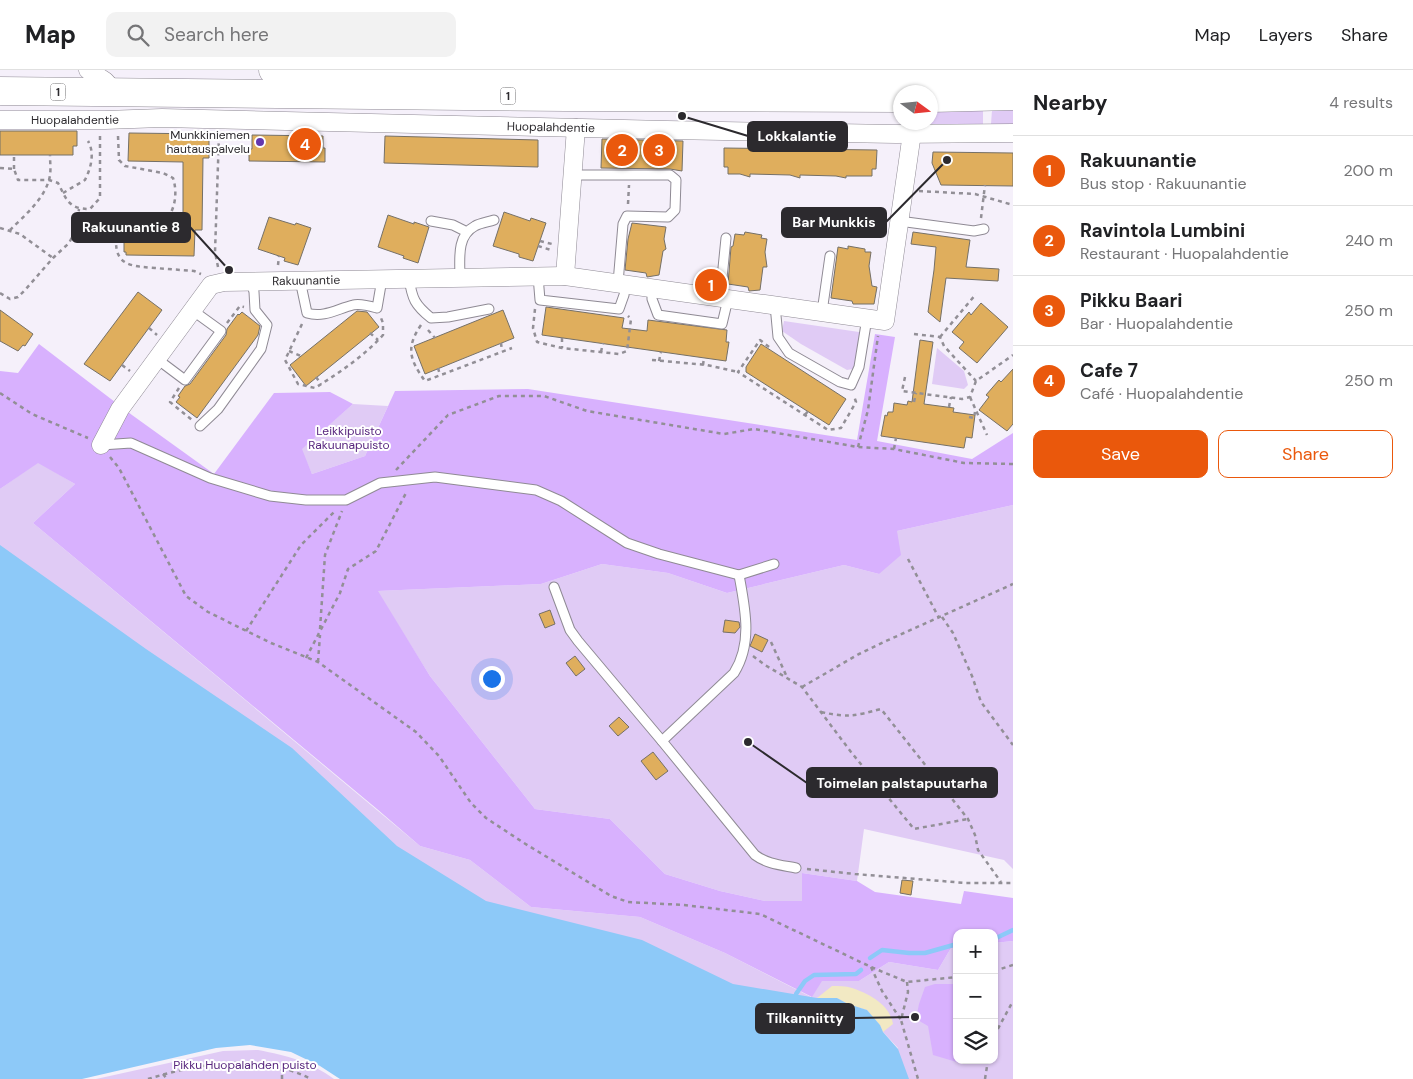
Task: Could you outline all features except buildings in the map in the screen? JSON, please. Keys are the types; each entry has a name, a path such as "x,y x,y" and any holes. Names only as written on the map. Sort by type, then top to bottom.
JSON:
{"main road":[{"name":"1","path":"272,70 863,78 950,71 1006,70"},
{"name":"1","path":"0,91 893,98"},
{"path":"938,98 1013,96"}],"street":[{"name":"Huopalahdentie","path":"88,70 105,81 134,110 149,118"},
{"name":"Huopalahdentie","path":"0,120 149,118 576,128 1013,133"},
{"path":"565,276 576,128"},
{"name":"Rakuunantie","path":"101,445 120,409 192,310 211,285 224,282 460,278 538,282 565,276 885,321 912,133"}],"lane":[{"path":"538,282 540,300 546,302 619,309 624,296 622,284 623,224 627,216 668,217 675,210 676,180 670,175 573,175"},
{"path":"431,220 452,225 467,232"},
{"path":"460,278 461,243 467,232 475,226 494,220"},
{"path":"899,221 974,231 982,229"},
{"path":"652,288 652,299 658,315 722,324 726,238"},
{"path":"822,312 830,256"},
{"path":"408,278 410,290 417,307 431,318 448,317 489,308"},
{"path":"300,280 307,313 315,316 355,304 377,308 382,279"},
{"path":"200,426 218,409 260,349 266,325 255,310 251,281"},
{"path":"775,305 778,337 789,353 840,382 851,385 859,367 867,318"},
{"path":"157,359 185,380 221,331 192,310"},
{"path":"101,445 131,443 210,478 270,496 306,500 346,500 380,483 434,477 536,490 561,501 627,543 659,554 739,575 774,564"},
{"path":"662,741 734,672 740,662 744,648 746,610 739,575"},
{"path":"554,586 570,630 578,641 755,855 763,861 796,868"}],"path":[{"path":"219,119 215,252 224,282"},
{"path":"118,129 119,160 124,166 163,174 173,178 176,186 174,209 170,216 159,220 125,222 119,227 116,232 116,250 119,257 131,266 194,271 204,276"},
{"path":"14,155 14,169 18,180 49,180 58,183 68,202 79,209 90,209 100,198 100,140"},
{"path":"63,193 85,180 92,160 92,147 88,141"},
{"path":"10,230 27,215 38,201 49,180 50,155"},
{"path":"0,168 14,169"},
{"path":"627,216 630,175"},
{"path":"982,229 985,185"},
{"path":"915,191 975,194 1013,205"},
{"path":"0,293 10,299 18,297 69,243 76,230 79,209"},
{"path":"0,228 20,234 53,258"},
{"path":"540,241 556,245"},
{"path":"538,246 555,251"},
{"path":"277,269 278,256"},
{"path":"538,282 533,328 537,342 562,348 619,354 628,351 631,319 619,309"},
{"path":"940,337 976,294"},
{"path":"221,331 240,306"},
{"path":"307,313 285,360 298,384 315,388 344,370 383,335 383,323 377,308"},
{"path":"427,315 413,336 410,348 416,369 425,381 512,348"},
{"path":"858,447 868,410 879,332"},
{"path":"370,334 378,340"},
{"path":"914,334 940,337"},
{"path":"738,372 760,340 771,347 778,337"},
{"path":"940,337 944,346 976,381"},
{"path":"562,338 562,348"},
{"path":"501,343 502,351"},
{"path":"601,352 603,343"},
{"path":"289,351 301,356"},
{"path":"659,361 661,352"},
{"path":"987,435 970,397 976,381 1013,355"},
{"path":"703,365 704,358"},
{"path":"652,360 703,365 738,372 828,430 841,428 856,402 851,385"},
{"path":"438,368 440,375"},
{"path":"316,377 321,384"},
{"path":"905,377 902,391 962,399 970,397"},
{"path":"185,380 170,402 200,426"},
{"path":"761,387 764,383"},
{"path":"0,393 32,414 101,445 119,468 186,596 208,612 246,631 318,662 416,732 439,756 471,803 486,818 524,844 611,896 628,902 684,905 760,914 871,967 907,982 953,977"},
{"path":"914,402 916,393"},
{"path":"380,483 391,475 448,415 499,396 544,396 587,411 724,434 754,429 858,447 894,449 964,463 1013,464"},
{"path":"949,407 951,397"},
{"path":"805,415 808,411"},
{"path":"969,417 974,418 975,411"},
{"path":"894,449 896,438"},
{"path":"306,658 340,593 348,569 376,551 413,479"},
{"path":"246,631 301,545 346,500"},
{"path":"318,662 325,555 346,500"},
{"path":"908,558 941,618 953,633 981,702 1013,745"},
{"path":"802,687 859,654 1013,584"},
{"path":"771,642 786,677"},
{"path":"744,648 765,665 802,687 851,752 914,829 968,819"},
{"path":"820,712 843,717 854,716 880,708 968,819 975,835 978,850 1001,882"},
{"path":"796,868 966,883 1013,883"},
{"path":"998,970 1013,965"},
{"path":"871,967 882,991 900,1020 918,1079"},
{"path":"900,1020 908,992 907,982"},
{"path":"998,1029 1013,1001"},
{"path":"148,1079 163,1074 215,1064 243,1063 262,1064 311,1079"},
{"path":"985,1079 987,1064"},
{"path":"282,1069 282,1079"},
{"path":"163,1074 167,1079"}],"green space":[{"path":"1013,104 1013,124 991,124 992,110 983,110 983,124 938,124 938,105"},
{"path":"784,321 859,332 862,334 856,366 853,369 847,370 801,344 782,331"},
{"path":"937,348 964,371 968,385 964,389 932,384"},
{"name":"Leikkipuisto Rakuunapuisto","path":"353,404 388,406 365,456 312,474 301,449"},
{"path":"38,462 75,484 33,523 420,846 470,860 531,907 640,917 725,953 811,997 821,981 859,981 889,962 938,970 951,948 953,948 953,1064 998,1064 998,943 1013,941 1013,1079 878,1079 898,1048 883,1032 880,1025 867,1010 837,998 757,1039 0,660 0,489"},
{"path":"1013,505 1013,869 1004,860 864,829 857,881 802,873 802,901 765,901 720,891 665,874 610,819 535,809 430,676 377,591 541,584 602,564 668,573 727,593 844,565 879,574 897,531"},
{"name":"Pikku Huopalahden puisto","path":"258,1050 298,1060 334,1079 96,1079 223,1051"}],"shaded area":[{"path":"875,334 895,337 877,441 972,459 1013,433 1013,505 897,531 901,555 879,574 844,565 727,593 668,573 602,564 541,584 378,591 430,676 535,809 610,819 665,874 720,891 765,901 802,901 802,873 857,881 875,892 961,904 964,891 1013,898 1013,941 998,943 998,929 953,929 953,948 951,948 938,970 889,962 859,981 822,981 812,997 725,953 640,917 531,907 470,860 420,846 33,523 75,484 38,463 0,489 0,371 18,373 39,344 132,415 214,474 274,393 330,392 353,404 302,449 312,474 365,456 395,391 528,389 857,440"},
{"path":"935,984 953,984 953,1061 933,1055 928,1026 916,1019 925,987"}],"sand":[{"path":"832,986 850,987 872,997 888,1011 893,1024 883,1032 880,1025 867,1010 837,998 817,998"}],"water":[{"path":"0,545 146,649 292,748 397,846 486,901 642,940 733,984 817,998 837,998 867,1010 898,1049 909,1079 340,1079 320,1066 291,1052 250,1045 216,1048 82,1079 0,1079"}],"waterway":[{"path":"998,937 1013,930"},
{"path":"870,958 882,950 925,953 953,945"},
{"path":"796,994 805,981 814,975 856,974 861,970"}],"place":[{"name":"Lokkalantie","path":"682,116"},
{"name":"Munkkiniemen hautauspalvelu","path":"260,142"},
{"name":"Cafe 7","path":"305,144"},
{"name":"Ravintola Lumbini","path":"622,150"},
{"name":"Pikku Baari","path":"659,150"},
{"name":"Bar Munkkis","path":"947,160"},
{"name":"Rakuunantie 8","path":"229,270"},
{"name":"Rakuunantie","path":"711,285"},
{"name":"Toimelan palstapuutarha","path":"748,742"},
{"name":"Tilkanniitty","path":"915,1017"}]}
